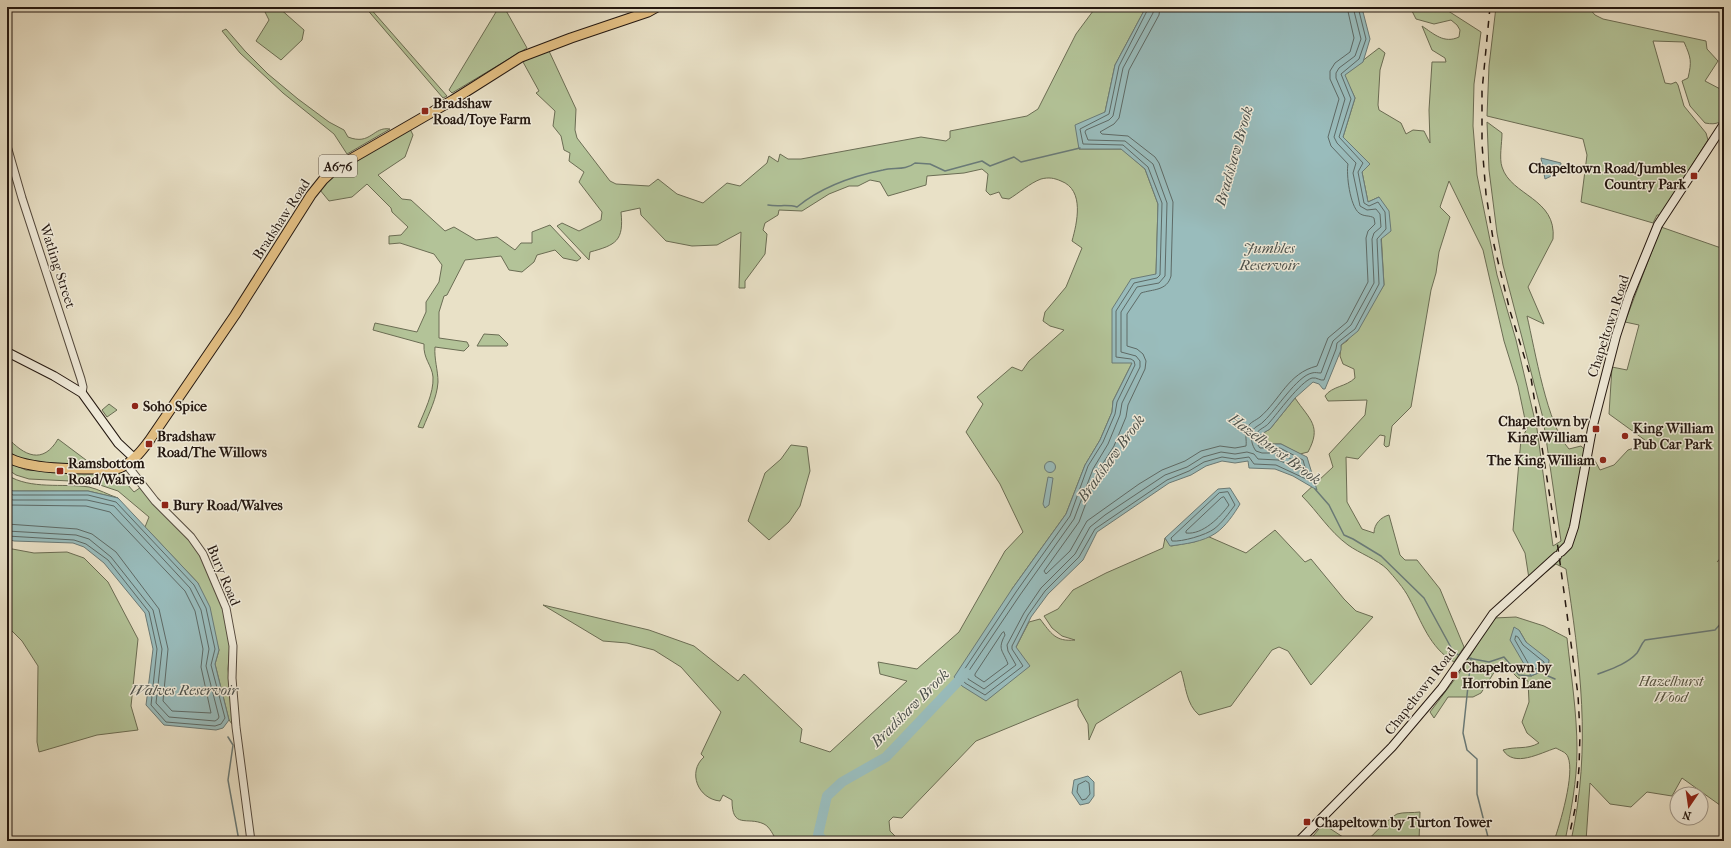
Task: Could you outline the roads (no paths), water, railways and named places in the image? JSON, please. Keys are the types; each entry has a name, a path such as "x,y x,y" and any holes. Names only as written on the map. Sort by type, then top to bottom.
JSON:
{"main road":[{"name":"Bradshaw Road","path":"126,464 134,458 149,441 235,315 316,187 337,167 453,100 522,57 648,12 658,7"},
{"name":"Chapeltown Road","path":"1299,841 1402,736 1445,683 1493,614 1568,545 1574,527 1595,415 1616,336 1632,289 1658,225 1724,124"},
{"path":"7,352 54,376 82,393 118,443 134,458"},
{"name":"A676","path":"7,457 25,465 35,466 116,469 126,464"}],"street":[{"name":"Watling Street","path":"7,146 22,198 81,380 83,387 82,393"},
{"name":"Bury Road","path":"126,464 155,501 192,537 203,554 226,608 233,646 232,678 236,727 251,841"}],"water":[{"name":"Jumbles Reservoir","path":"1146,7 1362,8 1370,39 1363,62 1345,75 1355,98 1343,137 1370,164 1362,172 1368,202 1379,197 1389,211 1391,231 1381,239 1384,285 1358,331 1341,345 1341,350 1325,389 1323,389 1319,384 1313,382 1295,398 1270,429 1260,435 1261,444 1281,444 1307,457 1317,490 1293,476 1275,469 1249,468 1248,461 1235,463 1222,461 1206,466 1191,475 1169,483 1097,532 1083,560 1048,594 1031,617 1016,647 1030,666 986,701 962,686 954,677 1012,589 1066,514 1085,465 1100,440 1112,412 1113,401 1132,363 1112,363 1112,309 1131,279 1156,274 1158,204 1145,169 1121,149 1079,149 1075,125 1105,112 1115,65"},
{"path":"1541,158 1561,163 1560,172 1545,179"},
{"path":"1050,461 1054,463 1056,467 1054,471 1050,473 1046,471 1044,467 1046,463"},
{"path":"1048,477 1053,478 1049,505 1045,508 1043,504"},
{"name":"Walves Reservoir","path":"7,488 13,491 88,491 118,498 198,583 210,607 219,650 215,664 229,720 223,728 216,730 164,725 146,705 153,649 145,613 104,563 84,547 73,543 14,541 7,539"},
{"path":"1230,488 1240,504 1223,527 1205,539 1170,546 1165,538 1218,489"},
{"path":"1514,627 1519,630 1526,642 1549,660 1548,669 1531,676 1510,640"},
{"path":"1088,776 1094,782 1094,796 1089,803 1080,805 1072,793 1074,780"}],"waterway":[{"path":"768,205 797,207 816,194 849,179 887,169 903,168 915,163 930,164 945,171 982,161 990,166 1014,157 1021,162 1080,148"},
{"name":"Hazelhurst Brook","path":"1315,489 1329,505 1344,535 1381,556 1424,598 1454,653 1459,655"},
{"name":"Hazelhurst Brook","path":"1598,674 1619,666 1629,660 1637,653 1645,640 1715,630 1724,620"},
{"name":"Hazelhurst Brook","path":"1468,658 1489,662 1504,657 1519,675 1531,676"},
{"path":"1471,658 1463,733 1467,750 1477,759 1477,794 1489,841"},
{"name":"Hazelhurst Brook","path":"1543,670 1548,676 1555,679"},
{"name":"Bradshaw Brook","path":"824,841 818,835 827,796 842,782 886,757 966,673"},
{"path":"228,737 233,745 228,780 239,841"}],"railway":[{"path":"1490,7 1482,91 1482,144 1486,194 1494,245 1510,311 1531,378 1558,548 1578,695 1580,733 1579,768 1575,809 1568,841"}],"place":[{"name":"Bradshaw Road/Toye Farm","path":"425,111"},
{"name":"Chapeltown Road/Jumbles Country Park","path":"1694,176"},
{"name":"Soho Spice","path":"135,406"},
{"name":"Chapeltown by King William","path":"1596,429"},
{"name":"King William Pub Car Park","path":"1625,436"},
{"name":"Bradshaw Road/The Willows","path":"149,444"},
{"name":"The King William","path":"1603,460"},
{"name":"Ramsbottom Road/Walves","path":"60,471"},
{"name":"Bury Road/Walves","path":"165,505"},
{"name":"Chapeltown by Horrobin Lane","path":"1454,675"},
{"name":"Chapeltown by Turton Tower","path":"1307,822"}],"park label":[{"name":"Hazelhurst Wood","path":"1671,690"}]}
